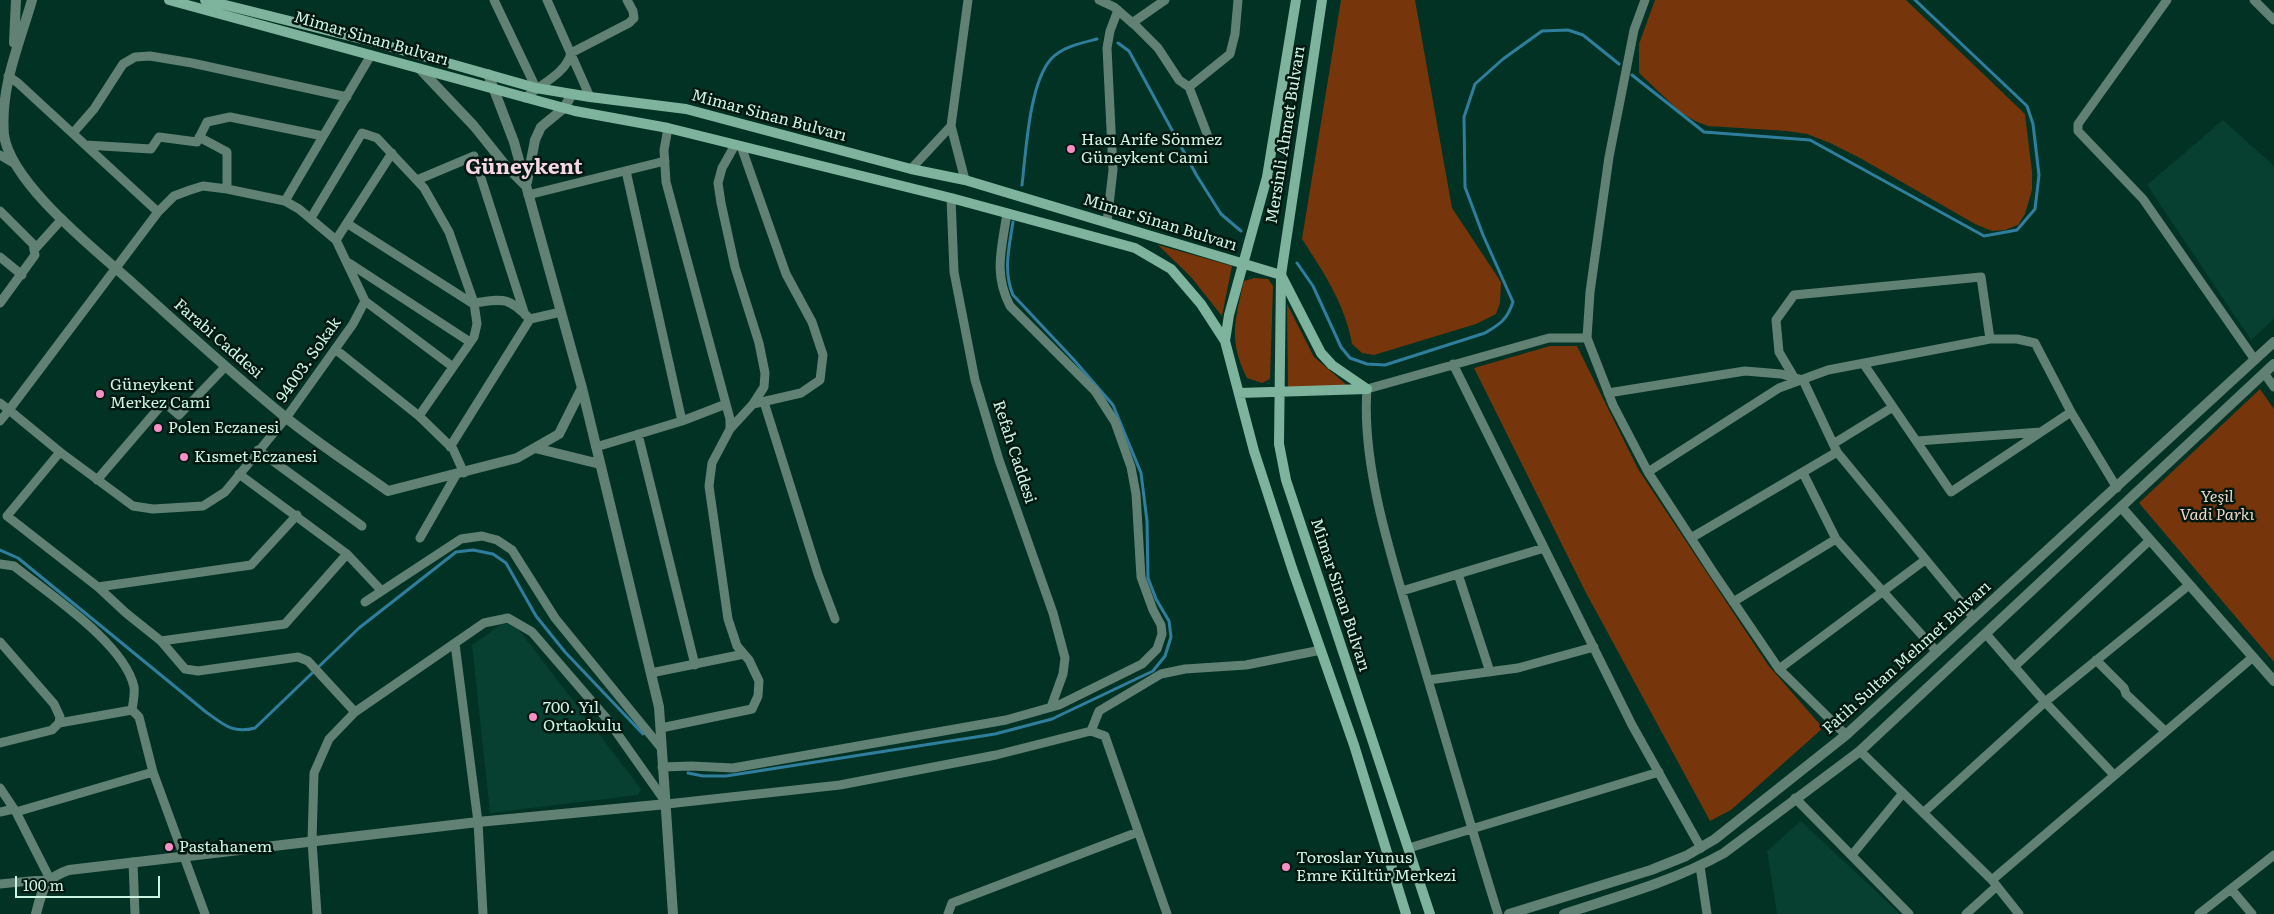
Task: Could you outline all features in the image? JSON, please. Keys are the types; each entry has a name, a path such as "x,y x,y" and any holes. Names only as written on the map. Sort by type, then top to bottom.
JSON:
{"main road":[{"name":"Mimar Sinan Bulvarı","path":"170,0 564,108 668,128 1007,213 1135,248 1171,269 1201,304 1225,341 1254,451 1354,745 1406,914"},
{"name":"Mimar Sinan Bulvarı","path":"206,0 370,41 536,88 686,109 911,169 964,180 1244,264 1225,341"},
{"name":"Mersinli Ahmet Bulvarı","path":"1244,264 1267,176 1296,0"},
{"name":"Mersinli Ahmet Bulvarı","path":"1281,276 1322,0"},
{"path":"1244,264 1281,276 1321,353 1332,365 1367,388"},
{"name":"Mimar Sinan Bulvarı","path":"1281,276 1278,392 1279,444 1286,480 1430,914"},
{"path":"1238,393 1367,388"}],"street":[{"path":"13,54 16,0"},
{"path":"13,54 32,0"},
{"path":"494,0 536,88"},
{"path":"547,0 590,97"},
{"path":"525,98 560,71 569,61 571,53 629,23 634,18 633,11 627,0"},
{"path":"964,180 951,126 968,0"},
{"path":"1099,0 1118,10 1158,48 1179,80 1189,87 1209,139"},
{"path":"1132,23 1165,0"},
{"path":"1189,87 1230,54 1235,34 1238,0"},
{"path":"1645,0 1634,30 1609,157 1590,292 1587,338 1608,394 1648,472 1691,538 1779,669 1846,735"},
{"path":"2167,0 2078,124 2078,132 2143,199 2255,360"},
{"path":"2254,0 2274,20"},
{"path":"1107,222 1113,170 1106,48 1118,10"},
{"name":"Farabi Caddesi","path":"13,54 3,112 4,136 14,164 23,177 62,219 225,367 286,418 388,491 460,474 516,458 536,448 559,434 582,388"},
{"path":"285,201 371,55"},
{"path":"73,132 94,110 123,64 135,57 150,56 192,63 346,97"},
{"path":"420,69 474,126 527,191"},
{"path":"488,74 514,142 582,388 660,707 662,767 667,804 673,914"},
{"path":"8,76 73,132 158,212"},
{"path":"527,191 535,140 541,127 564,108 572,94"},
{"path":"86,145 151,149 159,136 197,142 207,122 230,117 323,136"},
{"path":"911,169 951,126"},
{"path":"668,128 664,150 666,182 730,419 730,429"},
{"path":"311,218 362,134 377,138 417,180 424,188 449,232 474,304 477,324 470,342 419,416"},
{"path":"200,137 227,152 227,189"},
{"path":"738,145 786,274 812,322 823,355 820,380 800,393 754,404"},
{"path":"661,728 752,709 758,696 759,681 749,660 737,646 728,619 709,486 712,463 730,429 754,404 764,387 765,373 759,343 735,267 718,183 722,168 738,145"},
{"path":"336,240 392,153"},
{"path":"0,155 14,164"},
{"path":"417,180 474,156 528,317 450,447"},
{"path":"527,191 665,162"},
{"path":"626,171 682,421"},
{"path":"0,421 158,212 174,196 203,186 285,201 311,218 336,240 366,301 453,367"},
{"name":"Refah Caddesi","path":"951,198 954,272 975,380 999,460 1062,640 1065,658 1063,674 1051,707"},
{"path":"0,211 33,244 35,249 35,255 0,303"},
{"path":"662,767 733,768 1006,720 1051,707 1142,664 1157,649 1162,634 1162,625 1153,610 1140,577 1136,494 1131,467 1115,422 1095,392 1010,306 1000,283 999,266 1007,213"},
{"path":"35,249 62,219"},
{"path":"348,224 474,304 500,300 510,302 528,317 561,312"},
{"path":"0,257 22,275"},
{"path":"348,262 470,342"},
{"path":"1974,618 1835,448 1797,379 1779,352 1776,320 1794,295 1981,277 1990,339"},
{"name":"94003. Sokak","path":"0,403 96,480 133,506 153,509 203,506 225,492 286,418 353,324 366,301"},
{"path":"1498,914 1402,592 1369,457 1365,417 1367,388 1549,338 1587,338"},
{"path":"1648,472 1779,388 1797,379 1828,370 1990,339 2018,338 2035,343 2071,412 2116,488"},
{"name":"Fatih Sultan Mehmet Bulvarı","path":"1509,914 1651,870 1686,856 1701,848 1762,803 1846,735 2274,342"},
{"path":"335,349 419,416 450,447 460,474 420,538"},
{"path":"1863,363 1951,492 2071,412"},
{"path":"1453,364 1632,725 1701,848"},
{"path":"1564,914 1656,884 1700,866 1724,853 1860,751 2274,364"},
{"path":"96,480 164,402 179,415 225,367"},
{"path":"1608,394 1745,371 1781,374 1797,379"},
{"path":"2264,373 2274,387"},
{"path":"764,402 818,574 835,619"},
{"path":"596,448 682,421 726,404"},
{"path":"1691,538 1803,473 1893,407"},
{"path":"1916,441 2041,432"},
{"path":"638,434 694,665"},
{"path":"536,448 600,464"},
{"path":"258,450 362,526"},
{"path":"60,452 7,516 98,587 126,613 161,641 185,668 189,670 298,657 311,664 355,712"},
{"path":"1803,473 1836,539 1937,652"},
{"path":"239,474 297,515 347,554 379,588"},
{"path":"2122,508 2274,681"},
{"path":"98,587 251,565 297,515"},
{"path":"365,602 461,539 482,536 497,540 512,550 555,618 662,749"},
{"path":"1733,602 1836,539"},
{"path":"2014,667 2150,540"},
{"path":"1402,592 1544,548"},
{"path":"161,641 285,624 347,554"},
{"path":"1779,669 1925,560"},
{"path":"0,564 14,566 109,642 127,666 134,689 132,710"},
{"path":"1458,574 1490,672"},
{"path":"1923,813 2044,702 2189,585"},
{"path":"317,914 312,841 314,773 329,739 355,712 484,623 508,618 532,632 607,720 667,804"},
{"path":"1986,634 2044,702 2114,775"},
{"path":"0,642 54,704 60,717 59,724"},
{"path":"455,644 478,822 483,914"},
{"path":"1428,680 1518,668 1594,647"},
{"path":"1091,731 1099,711 1161,674 1184,669 1246,665 1321,650"},
{"path":"651,673 744,654"},
{"path":"1966,914 1995,883 2114,775 2253,658"},
{"path":"2096,660 2124,688 2126,694 2165,731"},
{"path":"0,743 52,730 59,724 132,710"},
{"path":"132,710 139,717 152,772 168,809 205,914"},
{"path":"0,884 50,879 69,870 183,856 478,822 840,785 996,755 1091,731 1105,736 1167,914"},
{"path":"1860,751 1995,883 2019,914"},
{"path":"0,812 15,810 152,772"},
{"path":"1409,848 1659,772"},
{"path":"0,788 15,810 50,879"},
{"path":"1852,855 1903,793"},
{"path":"1795,798 1909,914"},
{"path":"948,914 952,903 1138,832"},
{"path":"2198,914 2274,855"},
{"path":"133,862 135,914"},
{"path":"1700,866 1707,914"},
{"path":"36,914 43,890 50,879"},
{"path":"2231,889 2252,914"}],"shaded area":[{"path":"2223,120 2274,166 2274,319 2251,340 2147,185"},
{"name":"700. Yıl Ortaokulu","path":"509,623 519,630 641,789 638,795 490,813 472,645 500,625"},
{"path":"1801,821 1900,914 1777,914 1767,851"}],"green space":[{"path":"1341,0 1415,0 1452,208 1501,282 1500,303 1496,314 1476,324 1374,355 1362,353 1352,344 1349,329 1333,289 1302,239"},
{"path":"1655,0 1906,0 2025,114 2032,172 2032,190 2025,214 2018,225 2005,230 1992,231 1975,224 1860,158 1807,134 1708,126 1695,121 1680,112 1639,73 1639,44"},
{"path":"1158,245 1232,266 1222,316 1191,277"},
{"path":"1254,278 1268,279 1273,286 1270,379 1262,383 1247,378 1241,365 1235,341 1236,319 1244,281"},
{"path":"1287,304 1314,357 1348,386 1288,389"},
{"path":"1550,346 1577,346 1638,469 1768,665 1823,728 1731,810 1710,821 1585,591 1474,368"},
{"name":"Yeşil Vadi Parkı","path":"2260,389 2274,409 2274,662 2139,503"}],"waterway":[{"path":"1632,75 1704,132 1810,140 1984,236 2017,230 2035,209 2039,175 2033,124 2027,106 1915,0"},
{"path":"1297,263 1313,286 1341,347 1350,358 1367,364 1385,365 1490,330 1505,317 1513,302 1483,235 1465,187 1464,117 1475,84 1503,59 1542,31 1568,30 1583,35 1619,64"},
{"path":"1022,185 1033,101 1044,70 1051,59 1061,51 1097,39"},
{"path":"1118,43 1129,51 1197,176 1221,214 1241,231"},
{"path":"688,773 703,776 726,776 995,734 1052,719 1153,671 1165,656 1171,637 1169,621 1156,599 1148,578 1147,521 1141,473 1113,405 1013,295 1008,277 1013,222"},
{"path":"0,550 18,558 206,712 229,727 241,730 255,728 359,628 456,552 473,550 493,554 506,563 536,616 565,652 643,734"}],"place":[{"name":"Hacı Arife Sönmez Güneykent Cami","path":"1071,149"},
{"name":"Güneykent Merkez Cami","path":"100,394"},
{"name":"Polen Eczanesi","path":"158,428"},
{"name":"Kısmet Eczanesi","path":"184,457"},
{"name":"700. Yıl Ortaokulu","path":"533,717"},
{"name":"Pastahanem","path":"169,847"},
{"name":"Toroslar Yunus Emre Kültür Merkezi","path":"1286,867"}],"district":[{"name":"Güneykent","path":"524,168"}]}
